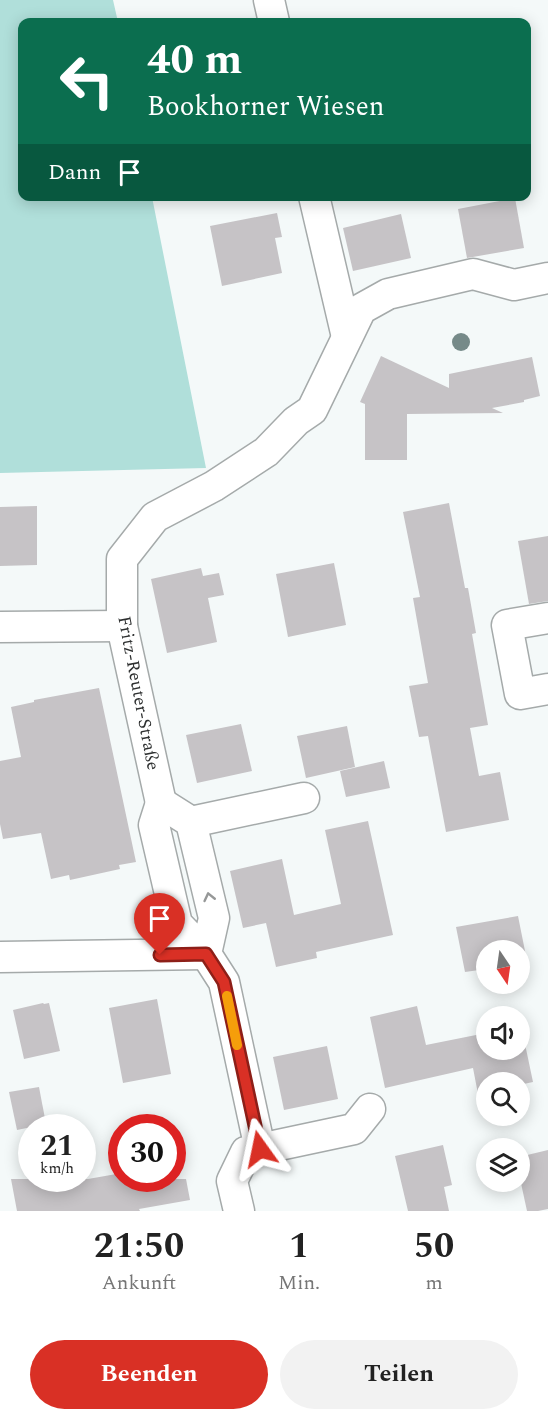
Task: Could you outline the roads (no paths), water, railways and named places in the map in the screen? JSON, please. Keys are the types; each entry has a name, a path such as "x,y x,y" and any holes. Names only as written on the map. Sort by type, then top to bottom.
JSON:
{"street":[{"path":"269,0 273,18"},
{"path":"315,201 346,337"},
{"name":"Fritz-Reuter-Straße","path":"260,1149 224,982 206,954 177,924 154,825 161,803 122,626 122,559 155,517 214,486 266,452 296,421 312,410 361,309 388,294 473,274 514,285 548,278"},
{"path":"548,618 507,625 520,694 548,689"},
{"path":"0,627 122,626"},
{"path":"191,822 304,798"},
{"path":"0,957 206,954 214,918 191,822 161,803"},
{"path":"239,1211 232,1181 246,1152 354,1129 370,1109"}]}
